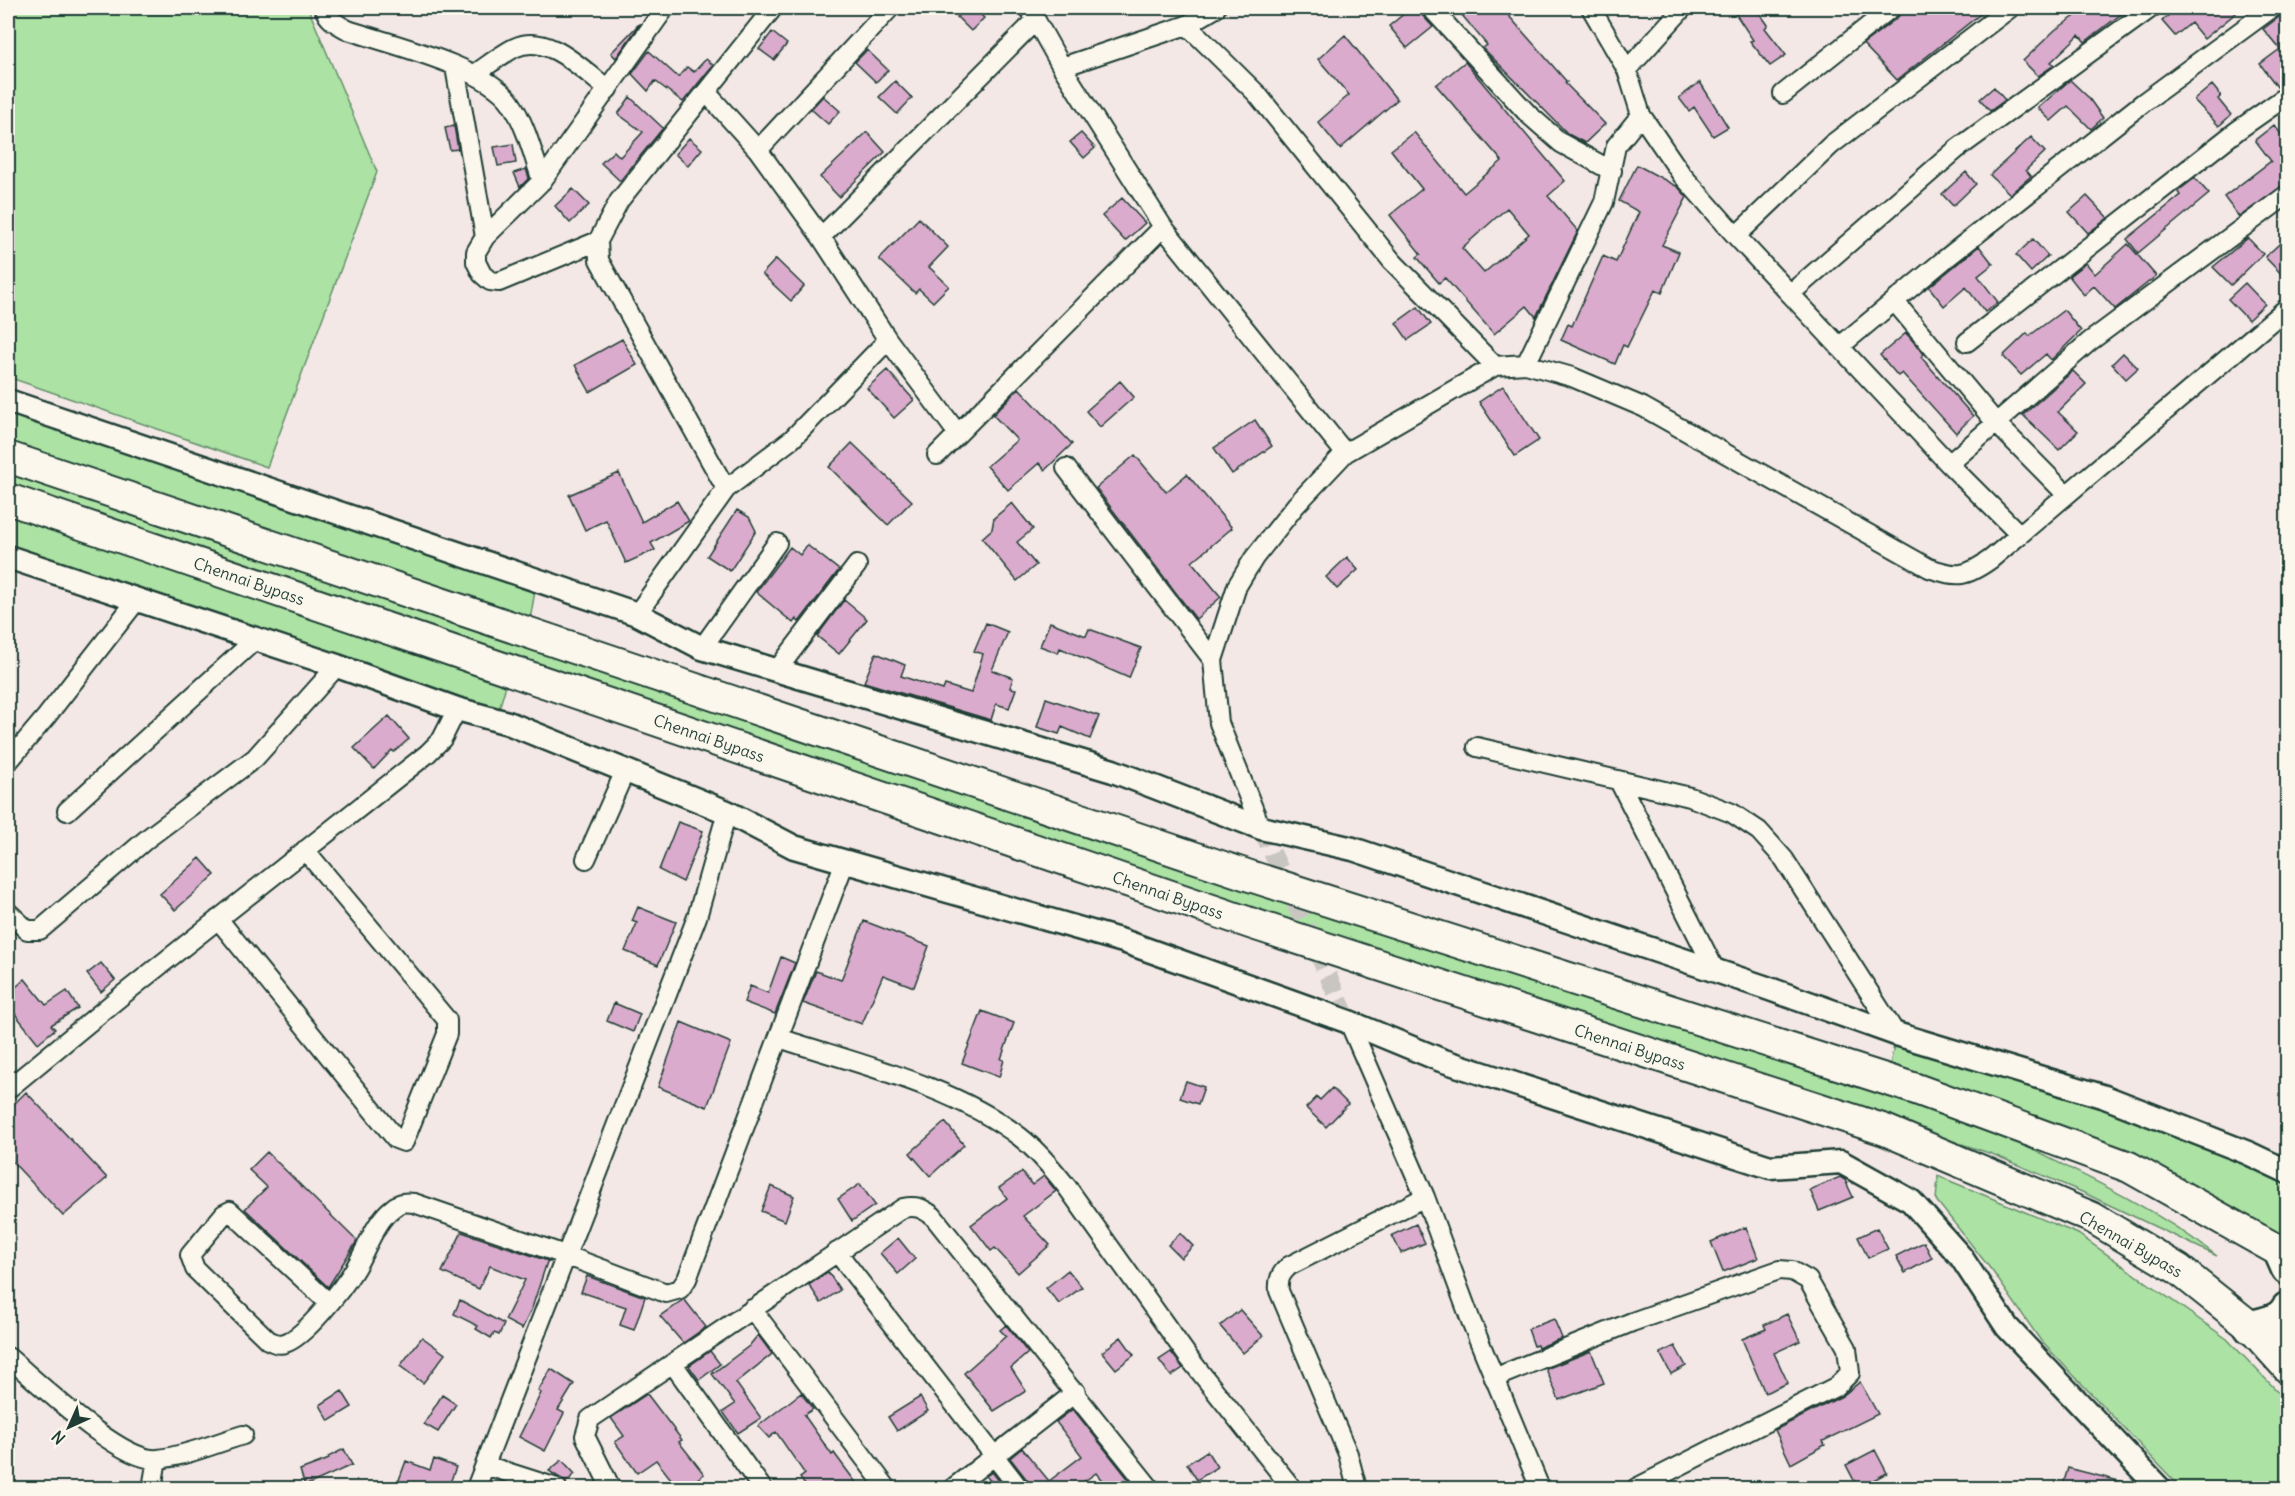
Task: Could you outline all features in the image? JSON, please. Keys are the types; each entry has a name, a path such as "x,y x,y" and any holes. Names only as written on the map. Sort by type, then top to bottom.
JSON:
{"highway":[{"path":"8,457 1227,868 1916,1089 2129,1167 2285,1259"},
{"name":"Chennai Bypass","path":"8,498 1242,921 1885,1130 2093,1218 2178,1269 2251,1327 2288,1368"},
{"path":"2251,1327 2270,1324 2288,1309"}],"street":[{"path":"324,8 326,14 335,23 348,30 475,74 498,88 511,102 542,180"},
{"path":"598,241 499,282 490,281 482,274 476,262 476,252 485,237 542,180 665,8"},
{"path":"726,489 599,260 598,241 619,201 773,8"},
{"path":"758,150 890,8"},
{"path":"1062,67 1187,25 1216,8"},
{"path":"1431,8 1528,114 1561,143 1612,171"},
{"path":"1591,8 1627,70 1641,115 1682,176 1948,464 2019,534"},
{"path":"1627,70 1683,8"},
{"path":"1783,94 1891,8"},
{"path":"1736,236 1831,145 2010,8"},
{"path":"1790,294 1957,149 2151,8"},
{"path":"1839,347 1944,260 2135,110 2272,8"},
{"path":"821,237 1033,14 1062,67 1163,227 1345,453"},
{"path":"1187,25 1257,94 1392,261 1495,366"},
{"path":"475,74 515,48 537,43 550,47 608,89"},
{"path":"455,67 485,237"},
{"path":"706,92 758,150 821,237 888,340 958,434"},
{"path":"1967,342 2238,130 2288,95"},
{"path":"1526,364 1604,202 1616,146 1641,115"},
{"path":"1948,464 2089,342 2288,194"},
{"path":"937,455 1163,227"},
{"path":"1895,302 1996,423 2066,494"},
{"path":"1261,828 1219,723 1213,660 1237,586 1254,558 1296,505 1345,453 1495,366 1526,364 1572,377 1643,407 1929,568 1954,576 1974,571 2288,307"},
{"path":"637,614 726,489 792,439 888,340"},
{"path":"8,401 637,614 702,648 1113,771 1261,828 1353,849 1715,970 1896,1034 2105,1097 2248,1153 2288,1172"},
{"path":"1066,468 1213,660"},
{"path":"702,648 777,543"},
{"path":"8,557 337,666 457,709 508,723 727,812 794,847 844,864 1123,941 1348,1022 1441,1060 1770,1167 1841,1162 1911,1200 1961,1257 2007,1327 2159,1488"},
{"path":"777,670 858,565"},
{"path":"8,762 46,717 136,600"},
{"path":"67,811 256,639"},
{"path":"8,912 27,930 40,930 148,838 255,758 337,666"},
{"path":"8,1089 427,754 442,739 457,709"},
{"path":"1477,747 1690,797 1732,813 1760,831 1784,859 1896,1034"},
{"path":"586,859 625,771"},
{"path":"1619,780 1715,970"},
{"path":"476,1488 697,917 727,812"},
{"path":"218,919 396,1139 404,1142 447,1034 447,1020 306,850"},
{"path":"328,1302 230,1212 224,1214 190,1255 195,1269 268,1340 277,1344 287,1343 302,1332 328,1302 353,1272 386,1214 403,1202 424,1206 566,1254 666,1293 680,1288 687,1279 844,864"},
{"path":"1348,1022 1425,1197 1494,1378 1540,1488"},
{"path":"779,1038 939,1092 990,1118 1020,1137 1048,1163 1068,1187 1189,1358 1292,1488"},
{"path":"1357,1488 1348,1454 1279,1292 1278,1282 1281,1272 1289,1266 1425,1197"},
{"path":"611,1488 585,1436 590,1419 903,1208 913,1206 922,1208 933,1216 1076,1392 1150,1488"},
{"path":"837,1252 1019,1488"},
{"path":"1494,1378 1632,1322 1779,1270 1801,1274 1808,1280 1847,1348 1850,1373 1837,1386 1636,1488"},
{"path":"752,1309 887,1488"},
{"path":"8,1357 101,1435 134,1454 157,1459 243,1435"},
{"path":"673,1364 762,1488"},
{"path":"953,1488 995,1458 1076,1392"},
{"path":"152,1488 157,1459"},
{"path":"485,1465 557,1488"}],"green space":[{"path":"8,8 308,8 377,172 267,467 8,377"},
{"path":"8,413 535,591 530,620 8,444"},
{"path":"8,466 1998,1133 2138,1204 2217,1256 2082,1192 1992,1154 1539,1005 8,488"},
{"path":"8,510 507,682 499,709 454,696 338,653 8,545"},
{"path":"1894,1045 2044,1089 2143,1122 2240,1160 2287,1182 2287,1244 1889,1070"},
{"path":"1938,1176 2078,1234 2227,1339 2287,1401 2287,1488 2181,1488 2041,1341 1993,1272 1936,1200"}],"building":[{"path":"966,8 974,8 984,18 971,31 957,17"},
{"path":"1411,8 1420,8 1422,15 1433,27 1407,48 1389,26"},
{"path":"1456,8 1502,8 1567,82 1565,83 1605,124 1585,143 1568,134 1483,48 1487,45"},
{"path":"1743,8 1756,8 1768,25 1765,28 1786,55 1770,66 1750,41 1753,40 1735,13"},
{"path":"1904,8 1988,8 1897,80 1863,44 1898,17"},
{"path":"2087,8 2129,8 2085,42 2079,35 2051,62 2054,65 2038,76 2023,61 2055,30"},
{"path":"2177,8 2242,8 2204,39 2191,23 2175,36 2162,21"},
{"path":"2283,8 2288,8 2288,84 2278,88 2260,64 2280,49 2263,29 2279,17"},
{"path":"640,24 616,58 611,53"},
{"path":"772,32 787,44 774,60 759,49"},
{"path":"1345,35 1397,100 1340,149 1318,122 1349,95 1318,59"},
{"path":"867,50 888,70 876,82 855,62"},
{"path":"649,51 678,77 687,67 694,72 706,59 713,65 683,102 655,81 648,91 632,74"},
{"path":"1465,62 1565,181 1548,196 1578,231 1536,317 1527,306 1494,334 1445,278 1439,283 1417,257 1421,254 1390,215 1422,189 1391,150 1414,132 1464,193 1502,161 1436,85","holes":["1507,208 1529,234 1484,273 1462,248"]},
{"path":"2070,80 2088,97 2103,118 2091,129 2068,106 2051,121 2038,108"},
{"path":"895,81 912,98 897,114 879,97"},
{"path":"1700,82 1728,127 1713,136 1694,107 1689,111 1679,98"},
{"path":"2212,85 2221,96 2218,99 2231,115 2219,126 2194,100"},
{"path":"1994,87 2005,100 1990,111 1980,99"},
{"path":"823,96 840,111 828,124 811,109"},
{"path":"630,97 663,128 620,181 601,163 614,151 620,157 643,132 618,114"},
{"path":"2274,125 2288,143 2288,182 2239,217 2224,197 2271,161 2255,140"},
{"path":"454,126 458,149 450,150 445,128"},
{"path":"867,132 885,152 839,197 820,177"},
{"path":"1081,133 1095,148 1084,158 1070,142"},
{"path":"2031,137 2045,152 2026,170 2031,176 2010,194 1990,175"},
{"path":"689,138 702,149 688,166 675,154"},
{"path":"513,144 516,163 498,166 494,147"},
{"path":"1637,165 1678,187 1687,197 1662,245 1679,252 1662,293 1655,290 1627,347 1623,345 1615,364 1561,340 1568,324 1572,326 1603,256 1616,262 1639,212 1619,201"},
{"path":"526,169 529,178 520,187 514,173"},
{"path":"1966,172 1976,184 1953,206 1942,194"},
{"path":"2195,178 2209,194 2138,253 2127,239 2181,195 2178,191"},
{"path":"573,189 589,205 570,223 555,206"},
{"path":"2087,196 2108,218 2088,233 2069,212"},
{"path":"1122,198 1145,223 1125,241 1102,216"},
{"path":"919,218 948,247 929,267 949,286 933,302 919,289 915,293 879,259"},
{"path":"2288,236 2288,281 2265,257"},
{"path":"2248,238 2263,254 2231,285 2213,267"},
{"path":"2033,239 2048,256 2031,272 2016,255"},
{"path":"2128,244 2156,276 2115,309 2094,286 2084,295 2069,276 2086,263 2095,274"},
{"path":"1979,246 1993,264 1978,276 1998,302 1985,312 1966,287 1944,306 1929,287"},
{"path":"776,259 804,286 791,301 762,274"},
{"path":"2245,283 2265,304 2248,320 2228,299"},
{"path":"1418,307 1431,324 1408,340 1396,323"},
{"path":"2064,310 2081,331 2051,360 2046,354 2021,375 2003,356 2027,333 2029,336"},
{"path":"1906,333 1924,354 1921,357 1973,416 1956,433 1902,373 1898,376 1880,355"},
{"path":"622,339 637,365 590,392 575,365"},
{"path":"2123,353 2138,368 2126,379 2112,364"},
{"path":"887,370 914,400 894,418 867,388"},
{"path":"2073,371 2086,384 2058,412 2078,431 2059,450 2023,415"},
{"path":"1120,381 1134,397 1100,427 1086,411"},
{"path":"1503,386 1539,440 1515,456 1479,402"},
{"path":"1019,388 1072,444 1045,470 1039,463 1008,490 987,466 1017,440 993,415"},
{"path":"1255,420 1272,446 1232,474 1214,448"},
{"path":"852,443 912,501 888,525 829,467"},
{"path":"1135,455 1166,492 1187,474 1232,528 1192,562 1221,597 1196,619 1096,488"},
{"path":"619,473 642,522 677,501 689,521 651,543 655,550 626,563 606,520 585,530 569,495"},
{"path":"1012,503 1033,529 1017,542 1036,565 1017,581 982,538 992,529 994,518"},
{"path":"737,510 749,517 756,531 730,571 707,556"},
{"path":"807,545 839,570 799,622 796,619 793,623 756,592 790,547 800,555"},
{"path":"1347,557 1358,570 1337,589 1326,577"},
{"path":"844,600 867,619 839,654 817,636"},
{"path":"1050,622 1086,636 1089,629 1141,648 1129,678 1060,648 1058,653 1040,646"},
{"path":"986,623 1008,632 992,670 1013,678 1010,688 1016,689 1009,708 996,704 991,720 864,682 876,653 905,665 901,676 943,690 945,685 971,693 983,654 974,651"},
{"path":"1046,698 1099,716 1090,739 1062,727 1059,734 1037,727"},
{"path":"389,716 409,739 394,752 392,750 374,769 354,748"},
{"path":"678,822 703,831 683,882 659,870"},
{"path":"200,858 215,875 175,910 160,894"},
{"path":"638,907 676,922 658,965 625,951 637,923 632,921"},
{"path":"864,921 929,946 914,987 883,975 862,1024 803,1003 816,971 841,980"},
{"path":"781,957 795,963 775,1014 744,1002 750,986 768,993"},
{"path":"101,963 115,980 101,992 87,974"},
{"path":"25,979 46,1005 67,991 78,1008 51,1025 55,1029 38,1043 8,1005 8,994"},
{"path":"614,1003 640,1014 633,1032 607,1021"},
{"path":"982,1011 1014,1023 1001,1059 1004,1060 999,1077 962,1063"},
{"path":"681,1022 731,1043 707,1107 658,1087"},
{"path":"1186,1081 1204,1087 1198,1104 1180,1098"},
{"path":"1332,1088 1348,1104 1326,1127 1306,1108 1317,1097 1320,1100"},
{"path":"26,1092 107,1178 63,1216 8,1157 8,1110"},
{"path":"945,1122 964,1145 930,1176 910,1153"},
{"path":"267,1152 357,1241 328,1287 245,1209 267,1187 249,1170"},
{"path":"1022,1172 1032,1185 1044,1176 1056,1191 1023,1216 1050,1245 1018,1273 995,1248 991,1251 971,1225 1007,1198 999,1188"},
{"path":"1840,1177 1845,1180 1853,1197 1819,1211 1810,1190"},
{"path":"860,1184 875,1205 852,1221 838,1199"},
{"path":"771,1186 794,1196 785,1221 761,1211"},
{"path":"1416,1224 1425,1243 1401,1253 1392,1235"},
{"path":"1746,1227 1758,1258 1723,1272 1711,1242"},
{"path":"1877,1228 1888,1249 1868,1258 1858,1237"},
{"path":"462,1232 551,1262 547,1262 532,1308 522,1329 505,1320 525,1280 490,1266 479,1289 442,1272"},
{"path":"1180,1233 1193,1246 1181,1258 1168,1245"},
{"path":"898,1238 915,1259 898,1274 880,1253"},
{"path":"1924,1242 1932,1258 1905,1273 1896,1256"},
{"path":"1068,1270 1082,1287 1059,1304 1046,1288"},
{"path":"828,1272 840,1290 821,1303 809,1285"},
{"path":"587,1276 645,1297 634,1330 620,1325 626,1307 581,1292"},
{"path":"684,1299 706,1327 683,1343 660,1316"},
{"path":"460,1300 504,1324 499,1335 494,1333 491,1338 476,1329 478,1326 454,1314"},
{"path":"1240,1310 1263,1336 1243,1353 1220,1326"},
{"path":"1787,1314 1800,1341 1774,1353 1788,1383 1765,1393 1742,1339 1766,1329 1764,1325"},
{"path":"1554,1319 1562,1338 1538,1348 1537,1345 1534,1346 1528,1329"},
{"path":"1006,1325 1028,1353 1011,1368 1026,1391 994,1411 964,1373 1006,1336 1000,1330"},
{"path":"758,1335 772,1354 736,1383 761,1418 738,1433 723,1412 735,1404 712,1374 749,1346"},
{"path":"422,1337 445,1354 423,1383 400,1366"},
{"path":"1121,1337 1134,1355 1116,1369 1102,1352"},
{"path":"1675,1346 1686,1366 1671,1374 1660,1353"},
{"path":"710,1351 720,1364 699,1380 689,1366"},
{"path":"1591,1351 1604,1383 1559,1400 1546,1369"},
{"path":"1171,1352 1183,1368 1171,1376 1159,1360"},
{"path":"551,1369 574,1384 558,1410 564,1413 545,1451 519,1437 541,1393 538,1391"},
{"path":"1860,1382 1878,1414 1823,1441 1825,1445 1791,1464 1775,1430 1842,1396"},
{"path":"342,1391 352,1407 329,1421 320,1405"},
{"path":"801,1393 813,1409 804,1415 832,1455 834,1453 860,1488 807,1488 800,1478 805,1474 776,1432 769,1438 758,1426"},
{"path":"647,1394 682,1440 679,1442 704,1474 685,1488 678,1488 656,1460 637,1473 615,1442 624,1436 611,1418"},
{"path":"442,1395 456,1404 438,1432 424,1424"},
{"path":"920,1397 928,1411 897,1431 888,1417"},
{"path":"1073,1409 1134,1486 1108,1488 1096,1473 1075,1488 1030,1488 1028,1481 1010,1458 1022,1448 1049,1481 1082,1456 1056,1422"},
{"path":"344,1449 352,1465 305,1486 300,1470 329,1459 328,1457"},
{"path":"1875,1450 1887,1473 1858,1488 1846,1465"},
{"path":"1207,1451 1217,1467 1197,1480 1187,1464"},
{"path":"434,1459 456,1467 448,1488 396,1488 406,1461 430,1470"},
{"path":"562,1460 575,1474 566,1482 549,1471"},
{"path":"2068,1468 2127,1483 2126,1488 2062,1488"},
{"path":"992,1472 1005,1488 997,1488 986,1476"}],"tunnel":[{"path":"1261,828 1349,1022"}]}
